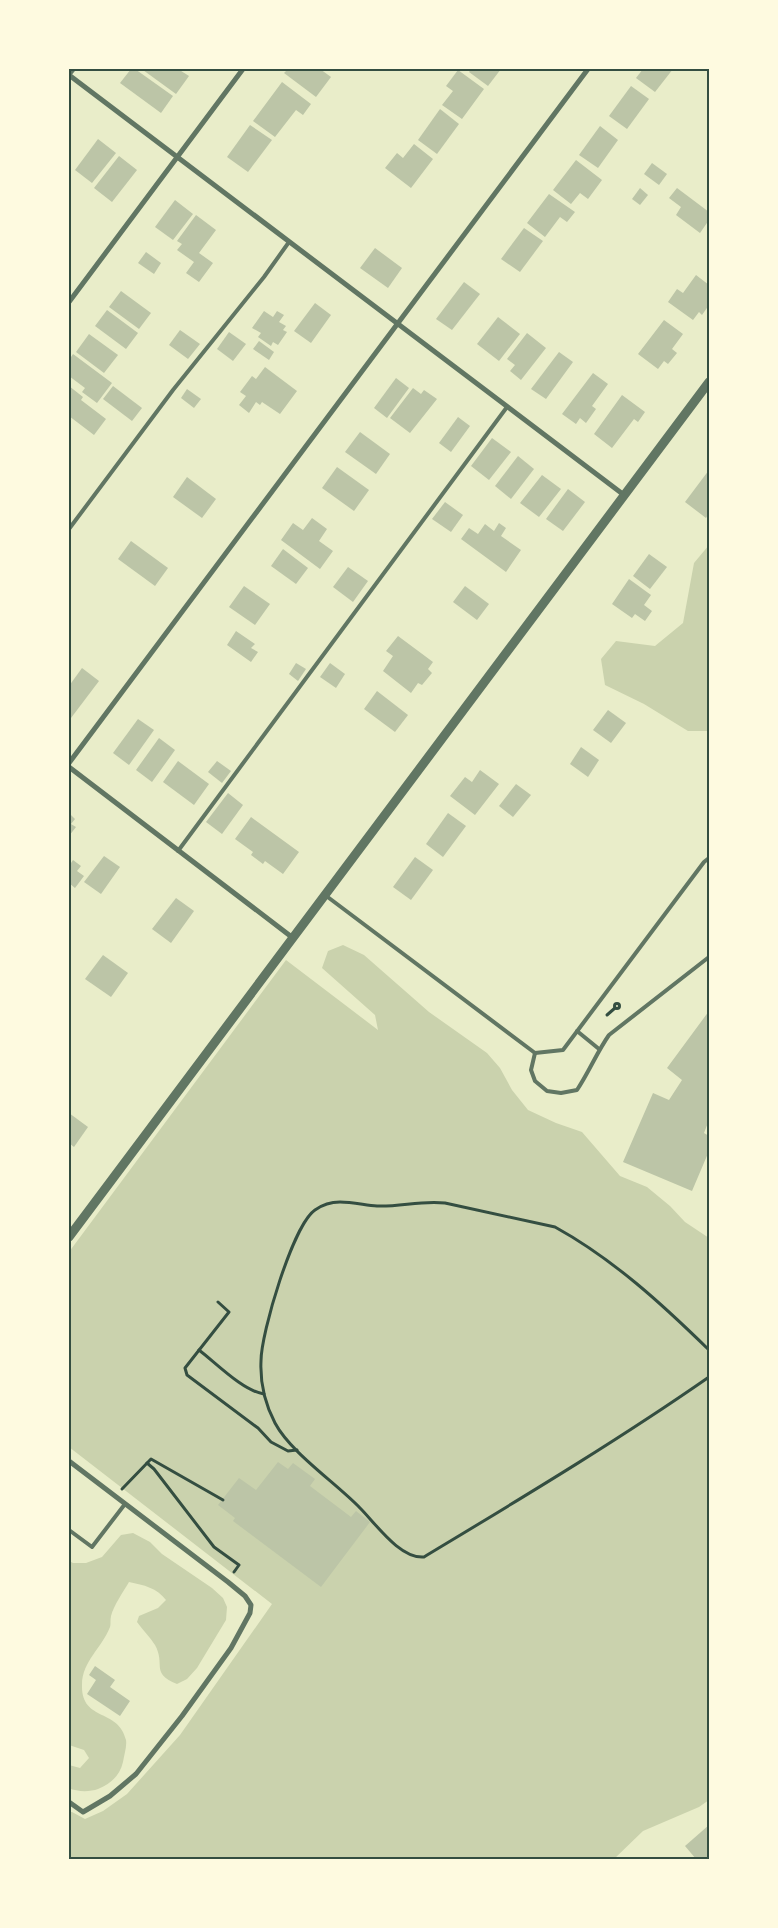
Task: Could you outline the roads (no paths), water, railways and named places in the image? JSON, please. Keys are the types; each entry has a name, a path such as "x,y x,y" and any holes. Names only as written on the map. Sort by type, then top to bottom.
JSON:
{"street":[{"path":"69,302 243,69"},
{"path":"69,763 588,69"},
{"path":"69,75 624,495"},
{"path":"69,1237 709,382"},
{"path":"69,767 292,938"},
{"path":"69,1461 228,1582 245,1596 251,1605 250,1612 231,1648 182,1716 136,1774 110,1796 83,1812 69,1802"}],"lane":[{"path":"69,75 74,69"},
{"path":"69,529 173,390 290,242"},
{"path":"178,851 507,407"},
{"path":"325,895 535,1053 563,1050 704,862 709,858"},
{"path":"535,1053 531,1070 535,1081 547,1091 561,1093 577,1090 589,1072 599,1049 609,1035 709,957"},
{"path":"577,1031 599,1049"},
{"path":"69,1530 92,1547 125,1504"}]}
